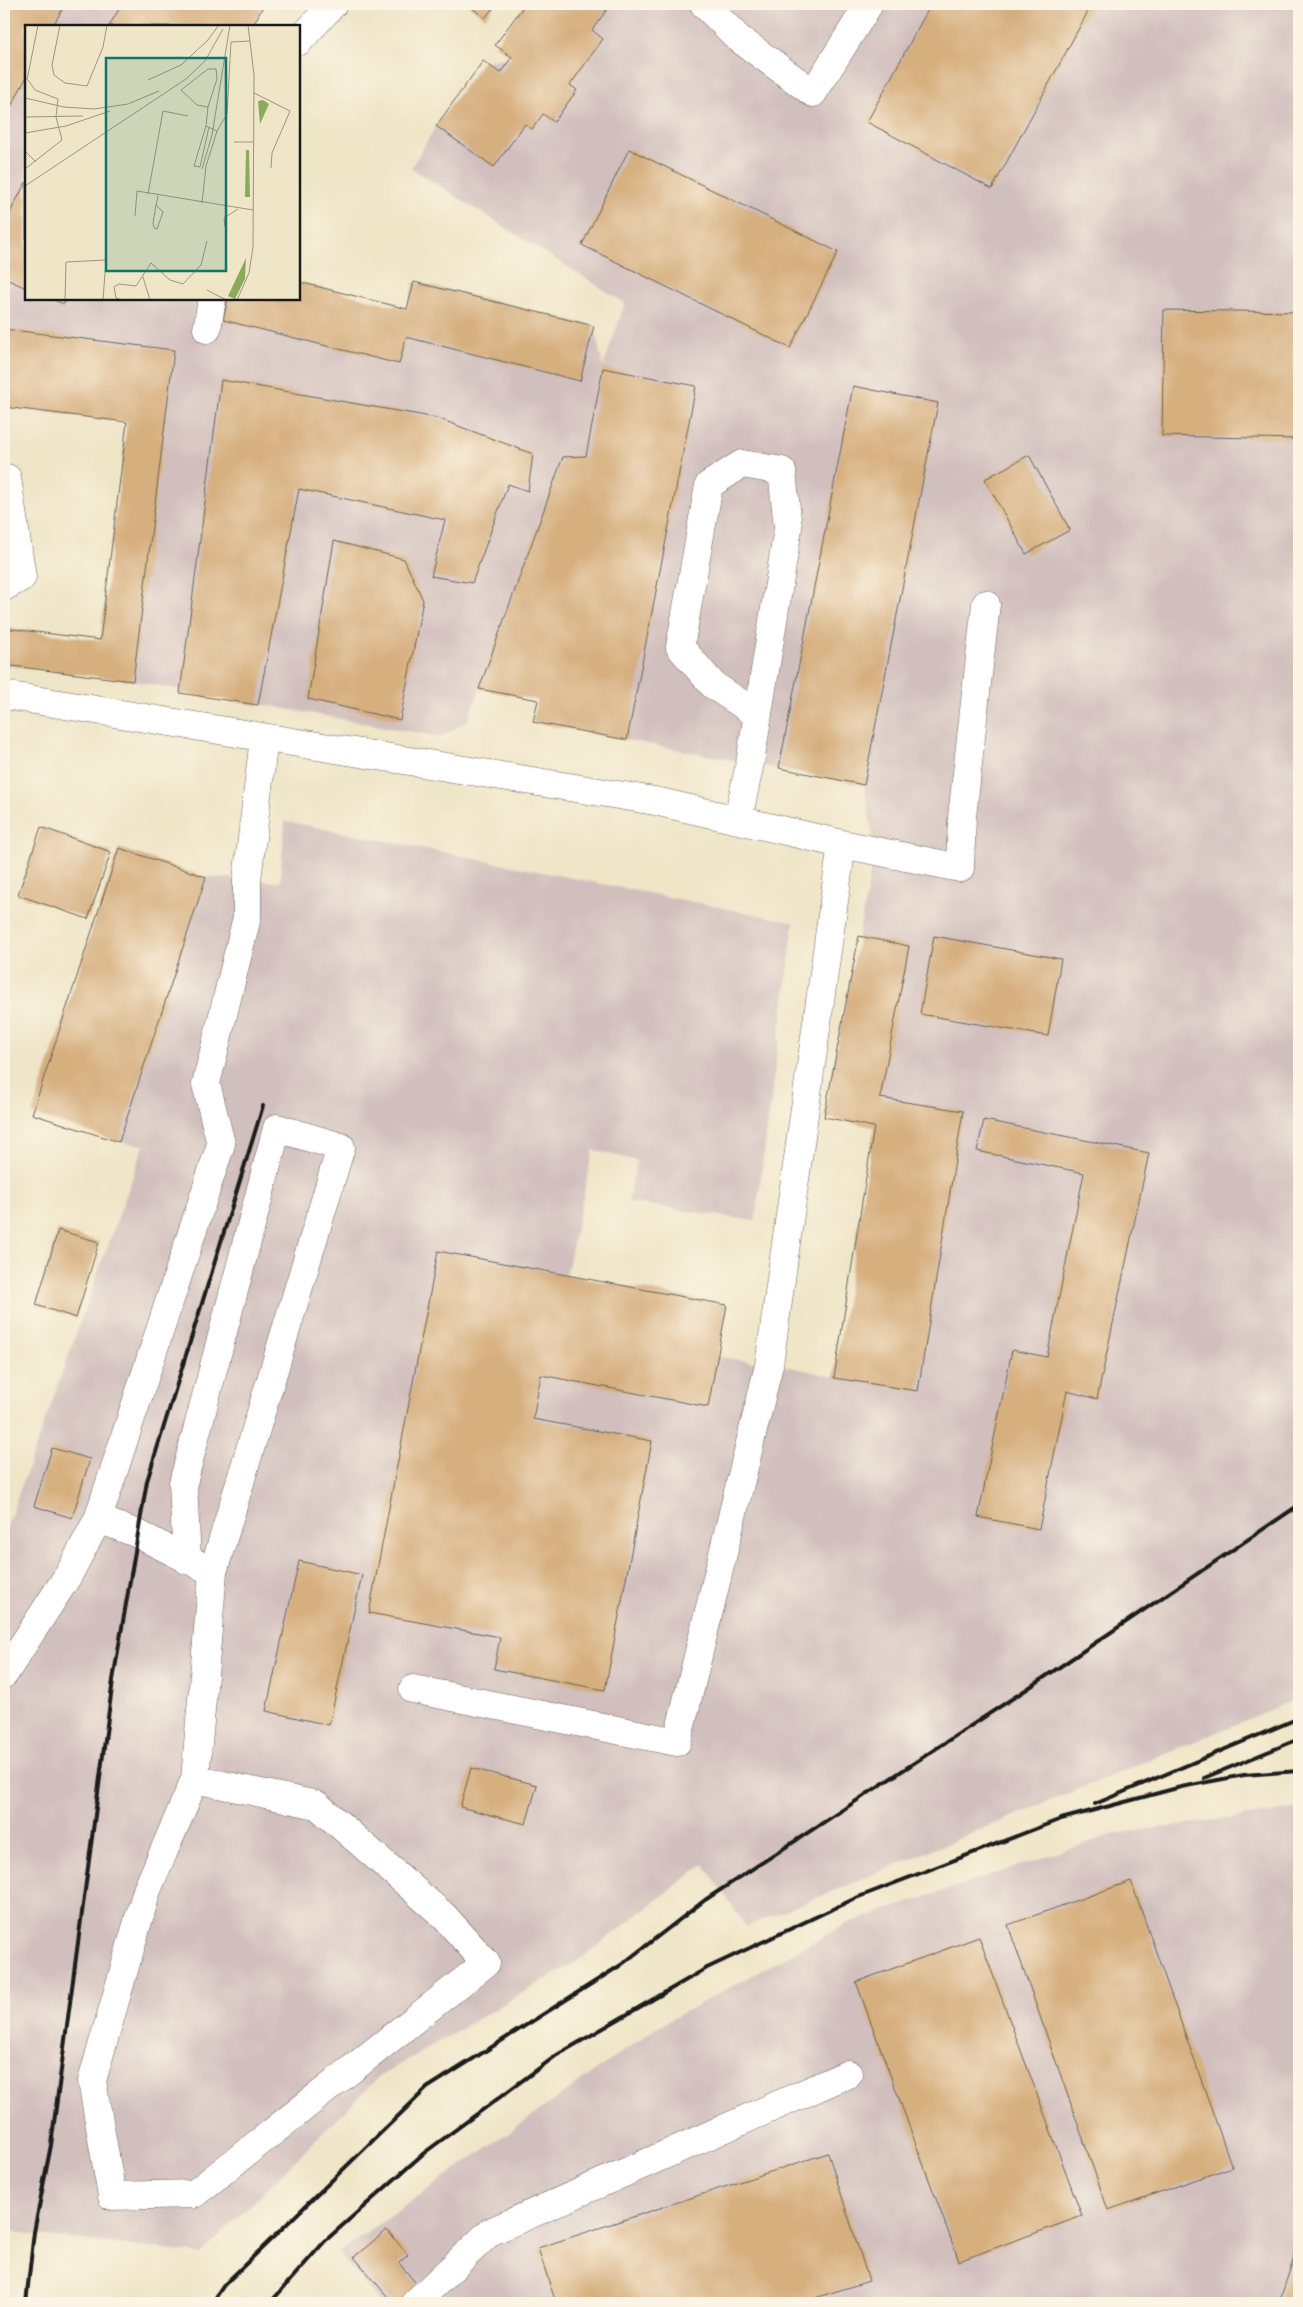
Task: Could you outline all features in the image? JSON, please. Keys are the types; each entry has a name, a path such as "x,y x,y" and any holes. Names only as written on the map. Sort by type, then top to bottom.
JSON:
{"lane":[{"path":"300,40 334,4"},
{"path":"704,4 738,38 812,93 869,4"},
{"path":"207,329 212,300"},
{"path":"738,819 758,715 788,528 782,471 742,464 709,485 680,647 713,685 758,715"},
{"path":"4,587 22,577 8,478"},
{"path":"4,696 655,801 842,844 960,868 962,817 986,604"},
{"path":"4,1674 68,1574 98,1519 221,1144 206,1084 247,917 247,880 264,738"},
{"path":"413,1688 677,1742 769,1365 842,844"},
{"path":"187,1560 183,1483 277,1128 341,1148 213,1572 195,1779 148,1890 92,2081 112,2196 194,2194 486,1963 444,1916 317,1804 195,1779"},
{"path":"98,1519 138,1534 213,1572"},
{"path":"415,2303 490,2232 848,2074"}],"shaded area":[{"path":"4,4 264,4 254,25 25,25 25,300 300,300 300,282 407,309 425,284 594,326 603,367 625,303 411,168 436,126 483,61 512,57 533,4 1299,4 1299,1698 746,1927 704,1864 579,1960 380,2076 201,2254 4,2231 4,1535 144,1145 119,1142 206,877 280,882 285,821 794,922 755,1221 628,1202 637,1161 593,1150 566,1275 727,1305 718,1357 796,1368 834,1377 874,1127 824,1117 875,849 864,785 533,722 537,700 480,689 467,721 441,737 133,681 174,350 4,329"},
{"path":"1299,1809 1299,2303 381,2303 338,2253 659,2026 848,1923 1114,1834"}],"building":[{"path":"4,4 65,4 54,25 25,25 25,80 4,120"},
{"path":"122,4 264,4 254,25 110,25"},
{"path":"467,4 496,4 485,18"},
{"path":"525,4 611,4 592,30 603,39 570,85 577,90 554,122 543,114 532,129 525,124 494,167 436,126 483,61 500,73 512,57 495,45"},
{"path":"931,4 1092,4 992,189 867,122"},
{"path":"629,149 838,252 790,348 582,245"},
{"path":"25,184 25,288 4,278 4,224"},
{"path":"300,282 407,309 414,282 594,326 580,381 406,337 399,364 223,320 228,300 300,300"},
{"path":"54,300 66,300 64,304"},
{"path":"1164,310 1299,312 1299,439 1162,436"},
{"path":"4,329 174,350 133,681 4,665 4,628 100,640 127,422 4,407"},
{"path":"603,368 696,386 627,740 533,722 538,700 479,689 563,457 586,456"},
{"path":"221,380 437,418 533,454 528,491 508,484 472,583 431,576 445,520 299,489 258,705 180,693"},
{"path":"853,386 938,403 864,785 779,768"},
{"path":"1029,455 1070,530 1026,554 985,479"},
{"path":"334,541 404,559 423,600 400,720 308,699"},
{"path":"41,827 111,852 88,919 18,895"},
{"path":"119,848 206,877 119,1142 32,1114"},
{"path":"859,936 909,946 880,1098 963,1111 918,1391 834,1378 874,1127 824,1117"},
{"path":"934,936 1061,959 1048,1036 920,1014"},
{"path":"984,1120 1149,1153 1097,1399 1067,1391 1039,1529 978,1517 1012,1350 1047,1357 1084,1173 977,1151"},
{"path":"58,1230 99,1242 76,1318 36,1305"},
{"path":"438,1251 727,1305 708,1407 541,1375 533,1419 652,1441 605,1690 494,1669 500,1637 369,1613"},
{"path":"52,1448 90,1459 72,1518 34,1506"},
{"path":"299,1561 362,1575 329,1725 266,1711"},
{"path":"471,1768 537,1785 526,1824 460,1807"},
{"path":"1131,1881 1232,2167 1108,2210 1008,1925"},
{"path":"979,1937 1082,2216 959,2261 856,1982"},
{"path":"828,2153 869,2281 799,2303 556,2303 538,2248"},
{"path":"387,2230 408,2255 399,2263 418,2286 397,2303 393,2303 354,2257"},
{"path":"1299,2242 1299,2303 1279,2303"}],"railway":[{"path":"26,2303 34,2232 51,2145 113,1680 147,1481 263,1106"},
{"path":"212,2303 224,2285 427,2088 621,1965 705,1900 1027,1689 1299,1505"},
{"path":"1095,1804 1299,1718"},
{"path":"1204,1778 1299,1739"},
{"path":"270,2303 325,2241 424,2153 557,2055 707,1968 856,1898 1061,1819 1181,1787 1244,1775 1299,1771"}]}
